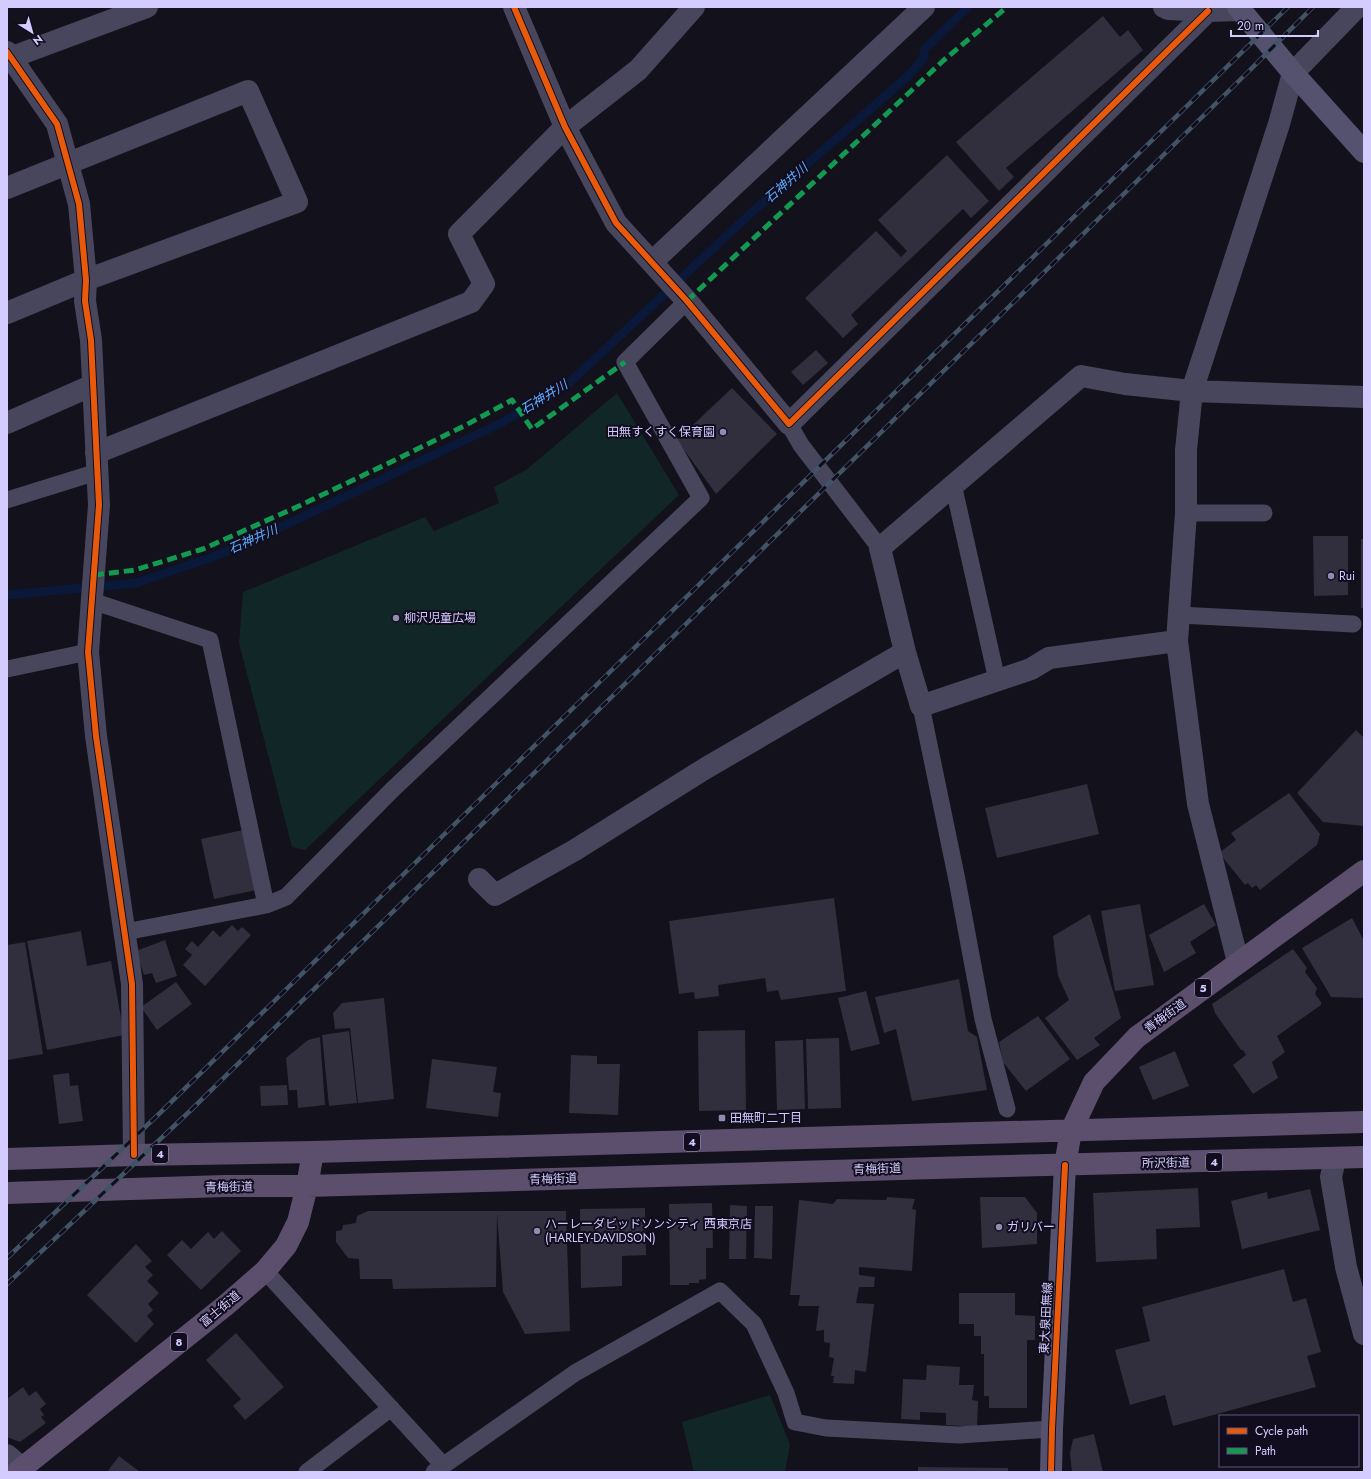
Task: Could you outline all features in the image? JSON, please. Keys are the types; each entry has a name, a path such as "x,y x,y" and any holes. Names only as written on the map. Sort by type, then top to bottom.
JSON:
{"main road":[{"path":"1239,8 1293,73 1364,152"},
{"name":"青梅街道","path":"7,1193 224,1186 307,1186 1065,1165 1071,1131 1094,1082 1137,1037 1364,871"},
{"name":"4","path":"7,1159 313,1152 1364,1122"},
{"name":"富士街道","path":"18,1467 226,1305 264,1271 286,1246 298,1222 307,1186 313,1152"},
{"name":"所沢街道","path":"1065,1165 1335,1159 1364,1157"},
{"name":"東大泉田無線","path":"1051,1472 1065,1165"}],"street":[{"path":"134,1155 132,984 96,736 88,652 99,505 91,340 85,301 86,280 79,204 57,124 8,56 147,7"},
{"path":"514,7 565,127 616,223 687,301 789,424 1208,11"},
{"path":"97,463 471,302 484,284 459,234 565,127 638,70 694,7"},
{"path":"652,262 924,7"},
{"path":"1164,7 1168,9 1208,11 1239,8"},
{"path":"1238,962 1198,804 1177,641 1186,513 1186,450 1192,391 1279,124 1293,73 1358,7"},
{"path":"7,188 248,91 297,202 86,280 7,313"},
{"path":"1177,641 1049,658 1031,669 921,706 905,652 880,548 1081,376 1125,384 1192,391 1364,397"},
{"path":"7,423 93,385"},
{"path":"479,879 495,894 575,850 706,768 905,652"},
{"path":"1335,1159 1331,1177 1346,1267 1364,1334"}],"lane":[{"path":"125,932 266,905 286,897 398,785 701,498 625,362 687,301"},
{"path":"789,424 801,445 880,548"},
{"path":"7,500 97,463"},
{"path":"953,484 997,680"},
{"path":"1186,513 1264,513"},
{"path":"92,602 210,640 266,905"},
{"path":"1179,615 1353,624"},
{"path":"7,669 88,652"},
{"path":"921,706 957,880 983,1019 1007,1109"},
{"path":"264,1271 391,1408 439,1468 575,1373 720,1291 754,1324 786,1393 795,1422 826,1428 958,1435 1052,1429"},
{"path":"307,1472 391,1408"}],"green space":[{"name":"柳沢児童広場","path":"617,393 679,495 305,850 292,847 239,643 243,592 425,517 434,531 499,503 494,487 526,470"},
{"path":"770,1395 790,1444 785,1472 694,1472 682,1422"}],"building":[{"path":"1103,16 1120,37 1128,30 1143,50 1006,168 1014,177 999,191 956,142"},
{"path":"947,155 989,201 971,218 963,209 851,315 858,324 843,338 805,298 876,231 901,257 907,251 878,220"},
{"path":"816,350 828,363 803,385 791,372"},
{"path":"732,388 777,434 716,494 677,440"},
{"path":"1313,536 1348,536 1348,595 1314,596"},
{"path":"1361,539 1364,539 1364,608 1361,608"},
{"path":"1356,730 1364,738 1364,826 1323,822 1297,793"},
{"path":"1087,784 1099,834 997,858 985,808"},
{"path":"1289,793 1320,834 1317,845 1260,890 1256,885 1252,888 1248,883 1245,885 1219,853 1236,840 1231,833"},
{"path":"243,830 256,890 214,899 201,839"},
{"path":"834,898 846,991 781,1000 778,990 767,992 765,978 718,985 719,996 695,999 694,992 679,994 669,921"},
{"path":"1140,904 1154,985 1115,991 1101,911"},
{"path":"1204,904 1216,925 1190,942 1196,953 1164,972 1149,935"},
{"path":"1090,914 1121,1018 1094,1038 1100,1045 1077,1060 1045,1018 1069,1000 1058,976 1053,936"},
{"path":"1352,918 1364,941 1364,997 1331,997 1302,948"},
{"path":"232,925 238,931 242,927 251,935 205,986 183,965 192,955 185,949 192,941 198,947 213,930 220,937"},
{"path":"81,931 87,966 111,961 124,1035 47,1050 27,941"},
{"path":"165,940 177,976 156,983 152,973 144,975 136,951"},
{"path":"25,942 43,1054 7,1060 7,945"},
{"path":"1293,949 1307,968 1305,972 1317,988 1315,994 1321,1002 1321,1005 1277,1036 1285,1052 1272,1062 1278,1078 1253,1094 1233,1065 1246,1055 1215,1013 1212,1004"},
{"path":"959,979 968,1031 977,1037 987,1090 912,1101 896,1029 884,1033 875,997"},
{"path":"176,982 192,1004 157,1030 141,1007"},
{"path":"866,991 880,1044 851,1051 838,998"},
{"path":"384,998 394,1099 358,1103 350,1028 335,1029 333,1013 342,1003"},
{"path":"1038,1016 1070,1059 1026,1091 1003,1062 999,1042"},
{"path":"745,1030 746,1110 699,1111 698,1031"},
{"path":"349,1031 357,1103 329,1106 322,1035"},
{"path":"320,1037 325,1105 298,1108 297,1090 289,1090 286,1058 308,1040"},
{"path":"839,1038 841,1108 808,1109 806,1039"},
{"path":"803,1040 805,1109 777,1110 775,1041"},
{"path":"1175,1051 1189,1086 1153,1100 1139,1067"},
{"path":"571,1055 597,1056 597,1064 620,1064 618,1115 569,1113"},
{"path":"432,1059 497,1067 493,1092 501,1093 498,1117 426,1108"},
{"path":"69,1073 70,1086 78,1085 83,1121 59,1124 53,1075"},
{"path":"287,1085 288,1105 261,1106 260,1086"},
{"path":"1198,1188 1200,1227 1156,1229 1157,1259 1096,1262 1093,1193"},
{"path":"1310,1189 1320,1230 1242,1249 1231,1201 1267,1192 1268,1199"},
{"path":"887,1197 915,1199 912,1209 916,1210 912,1271 859,1267 859,1275 875,1277 874,1287 859,1287 856,1303 874,1304 866,1372 855,1370 854,1384 833,1383 834,1376 831,1376 834,1358 829,1357 830,1343 824,1342 824,1330 816,1331 819,1306 798,1306 800,1295 790,1295 799,1200 833,1204 837,1199 886,1200"},
{"path":"980,1197 1025,1197 1037,1213 1037,1244 982,1248"},
{"path":"712,1203 713,1248 706,1248 706,1279 699,1280 699,1283 689,1283 689,1285 670,1285 669,1204"},
{"path":"730,1205 747,1206 746,1259 729,1259"},
{"path":"755,1206 773,1206 772,1259 754,1258"},
{"path":"645,1208 646,1255 622,1256 622,1286 581,1288 580,1209"},
{"path":"368,1211 566,1211 570,1331 525,1334 503,1292 497,1214 496,1287 393,1289 392,1279 360,1279 359,1259 348,1258 336,1242 336,1231 342,1230 343,1225 356,1223 357,1216"},
{"path":"222,1231 241,1251 201,1290 167,1255 182,1240 191,1249 208,1232 214,1239"},
{"path":"136,1244 152,1261 145,1267 153,1275 147,1281 159,1293 148,1304 153,1310 147,1316 154,1324 136,1343 87,1295"},
{"path":"1284,1269 1293,1302 1306,1298 1321,1352 1307,1356 1316,1387 1173,1426 1165,1395 1130,1405 1115,1350 1150,1341 1142,1307"},
{"path":"959,1293 1015,1293 1015,1315 1035,1316 1035,1340 1027,1340 1027,1408 989,1408 989,1396 984,1396 984,1354 981,1354 981,1336 974,1336 974,1324 959,1324"},
{"path":"236,1333 284,1387 245,1420 233,1406 241,1399 206,1360"},
{"path":"927,1365 960,1367 959,1385 974,1385 972,1400 978,1401 977,1427 946,1425 946,1413 920,1412 920,1420 901,1419 903,1379 926,1380"},
{"path":"23,1387 29,1396 36,1391 46,1404 40,1409 44,1415 41,1417 46,1423 20,1442 7,1437 7,1399"},
{"path":"1094,1434 1103,1472 1072,1472 1070,1453 1073,1439"},
{"path":"119,1456 140,1472 107,1472"},
{"path":"918,1467 1008,1468 1008,1472 918,1472"}],"waterway":[{"name":"石神井川","path":"7,595 136,583 210,558 249,542 501,423 568,384 750,214 907,77 924,58 924,50 968,7"}],"railway":[{"path":"7,1258 160,1113 1288,7"},
{"path":"7,1284 191,1110 1313,7"}],"marked path":[{"path":"687,301 944,60 1007,7"},
{"path":"94,575 135,570 203,549 299,506 393,461 466,425 512,400 532,429 625,362"}],"cycle path":[{"path":"514,7 565,127 616,223 687,301 789,424 1208,11"},
{"path":"7,52 57,124 79,204 86,280 85,301 91,340 99,505 88,652 96,736 132,984 134,1155"},
{"path":"1051,1472 1065,1165"}],"place":[{"name":"田無すくすく保育園","path":"723,432"},
{"name":"Rui","path":"1331,576"},
{"name":"柳沢児童広場","path":"396,618"},
{"name":"田無町二丁目","path":"722,1118"},
{"name":"ガリバー","path":"999,1227"},
{"name":"ハーレーダビッドソンシティ 西東京店 (HARLEY-DAVIDSON)","path":"537,1231"}]}
